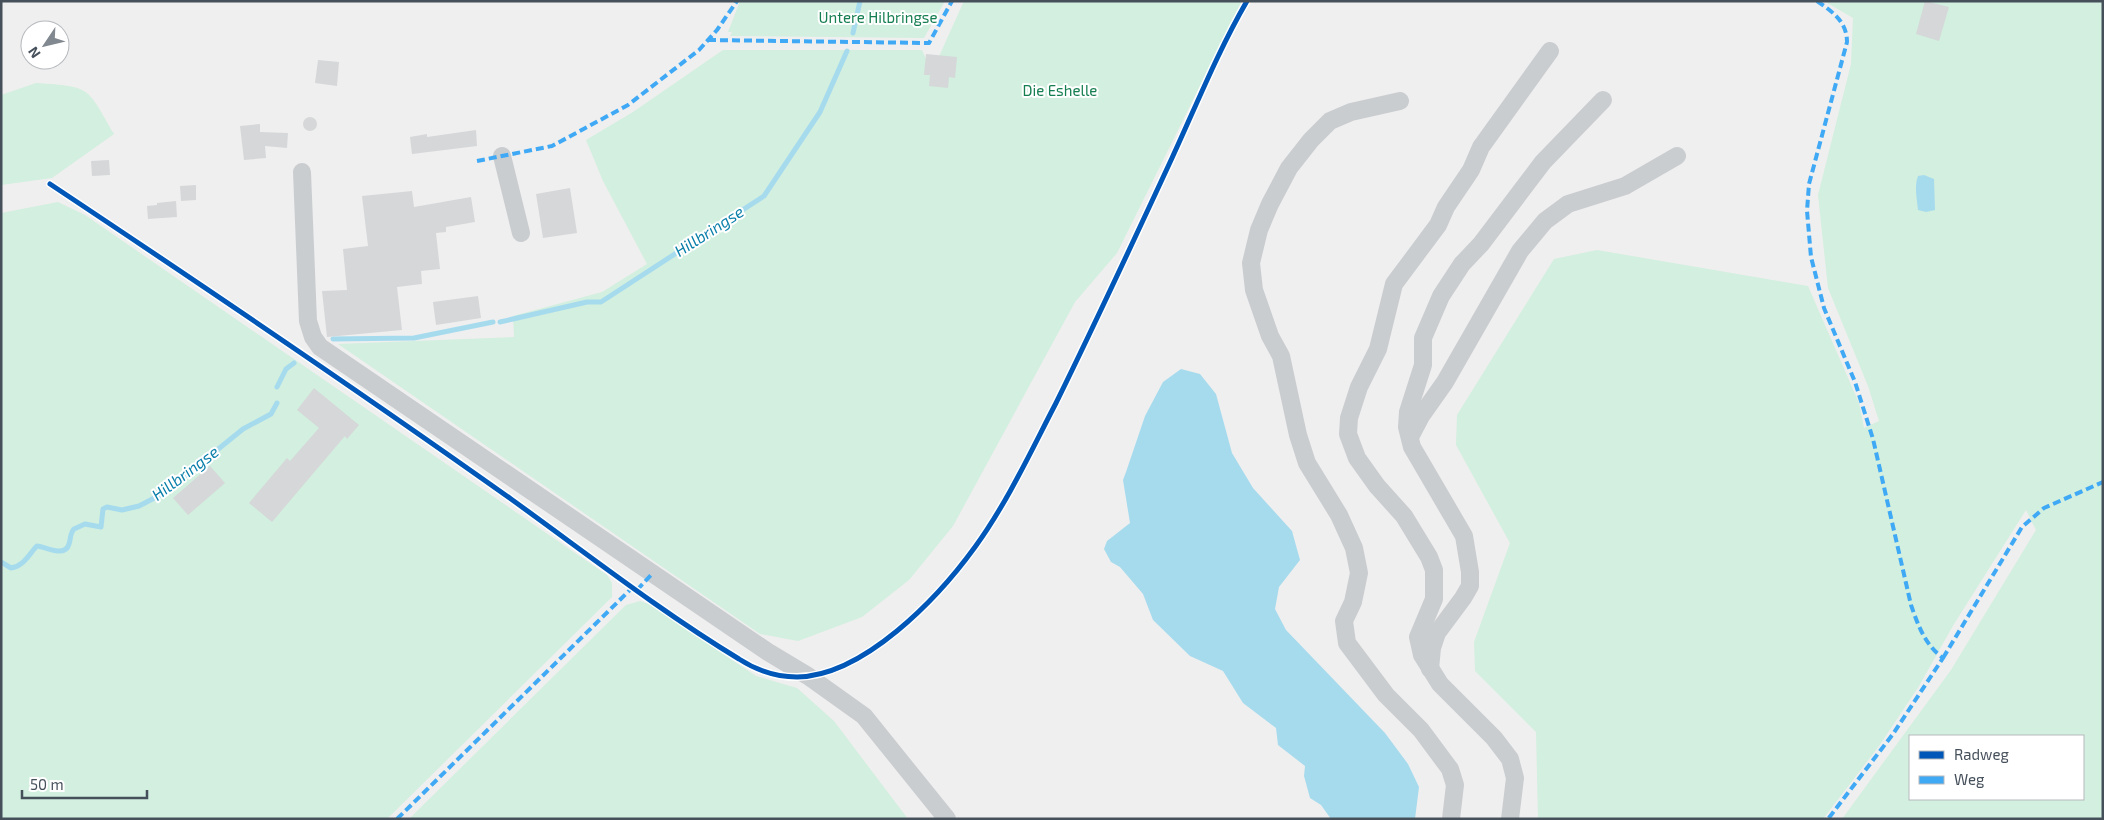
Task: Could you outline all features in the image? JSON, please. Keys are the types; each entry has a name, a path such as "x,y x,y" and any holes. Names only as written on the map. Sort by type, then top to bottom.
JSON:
{"lane":[{"path":"1510,819 1515,778 1510,759 1494,738 1440,684 1422,655 1418,637 1434,599 1434,570 1420,539 1357,458 1348,434 1349,418 1359,387 1378,349 1394,284 1438,225 1446,207 1471,170 1481,147 1550,51"},
{"path":"1430,670 1432,648 1437,633 1470,586 1470,560 1464,536 1412,447 1407,427 1408,412 1423,365 1423,338 1442,296 1462,264 1481,244 1543,162 1602,100"},
{"path":"1400,101 1351,112 1330,121 1311,140 1289,168 1270,204 1259,230 1251,263 1254,290 1270,336 1282,356 1298,435 1307,463 1340,515 1354,548 1359,573 1353,602 1344,621 1346,643 1386,695 1421,730 1450,769 1455,785 1451,819"},
{"path":"502,156 520,234"},
{"path":"1410,437 1421,416 1446,382 1520,250 1535,231 1568,204 1624,186 1677,156"},
{"path":"302,172 308,321 313,337 320,347 768,652 808,676 864,716 947,819"}],"green space":[{"name":"Untere Hilbringse","path":"740,1 945,1 924,38 730,36 732,32 728,32"},
{"name":"Die Eshelle","path":"964,1 1242,1 1117,253 1075,302 953,526 909,580 862,617 798,641 760,634 338,344 514,337 513,316 602,292 647,264 603,181 586,140 633,112 723,50 922,50 932,72"},
{"path":"1824,1 2103,1 2103,819 1842,819 1951,670 2036,530 2026,510 1954,624 1919,686 1879,746 1823,819 1538,819 1536,732 1475,671 1474,642 1510,543 1456,445 1457,415 1554,259 1597,250 1808,286 1859,403 1864,428 1879,421 1868,386 1828,288 1818,195 1851,64 1853,18"},
{"path":"36,83 68,86 86,92 98,106 114,134 52,178 1,185 1,95"},
{"path":"58,202 85,215 607,575 612,583 612,597 387,819 1,819 1,213"},
{"path":"640,601 649,604 756,676 797,688 834,721 908,819 409,819 626,605"}],"water":[{"path":"1924,175 1934,179 1935,210 1926,212 1918,210 1916,193 1918,176"},
{"path":"1181,369 1200,374 1216,394 1232,453 1253,488 1292,531 1300,560 1279,587 1275,609 1286,630 1385,733 1408,764 1419,787 1415,819 1331,819 1321,805 1310,798 1304,776 1305,766 1278,745 1276,728 1243,703 1223,671 1190,656 1153,620 1143,594 1120,567 1111,562 1104,549 1107,541 1130,523 1123,480 1145,416 1163,382"}],"building":[{"path":"1925,1 1949,7 1939,41 1916,34"},
{"path":"926,54 957,57 955,78 949,77 948,88 929,86 930,75 924,75"},
{"path":"318,60 339,62 337,86 315,83"},
{"path":"310,117 315,119 317,124 315,129 310,131 305,129 303,124 305,119"},
{"path":"260,124 260,132 288,133 287,148 265,146 266,158 244,160 240,126"},
{"path":"476,130 477,146 412,154 410,137 427,134 427,137"},
{"path":"109,160 110,175 92,176 91,161"},
{"path":"196,185 196,200 181,201 180,186"},
{"path":"570,188 577,233 543,238 536,194"},
{"path":"412,191 414,207 471,197 475,222 446,227 446,232 436,233 440,269 421,271 422,284 397,287 402,330 327,337 322,291 347,290 343,249 368,246 362,196"},
{"path":"176,201 177,217 148,219 147,206"},
{"path":"478,296 481,318 436,325 433,302"},
{"path":"314,388 359,425 347,439 345,436 272,522 249,503 287,458 290,461 319,428 297,410"},
{"path":"210,466 225,483 188,515 173,498"}],"waterway":[{"name":"Hillbringse","path":"853,33 860,1"},
{"name":"Hillbringse","path":"500,322 587,302 601,302 764,196 820,112 847,51"},
{"name":"Hillbringse","path":"333,339 414,338 493,322"},
{"name":"Hillbringse","path":"277,387 286,369 294,363"},
{"name":"Hillbringse","path":"1,562 11,568 16,567 37,546 55,551 64,550 69,544 74,529 85,524 101,527 103,509 107,507 122,510 139,506 164,493 243,429 271,414 277,403"}],"marked path":[{"path":"477,161 552,146 628,105 699,50 717,30 737,1"},
{"path":"708,40 929,43 952,1"},
{"path":"1817,1 1842,23 1847,42 1809,184 1807,211 1811,257 1824,308 1855,382 1873,439 1911,605 1919,627 1927,641 1943,658 1893,734 1828,819"},
{"path":"1943,658 2022,527 2044,508 2103,482"},
{"path":"637,590 652,574"},
{"path":"397,819 633,587"}],"cycle path":[{"path":"50,184 224,300 397,419 652,602 710,641 759,670 781,676 797,677 822,673 848,663 873,649 897,631 941,589 987,530 1018,476 1086,342 1217,59 1247,1"}]}
